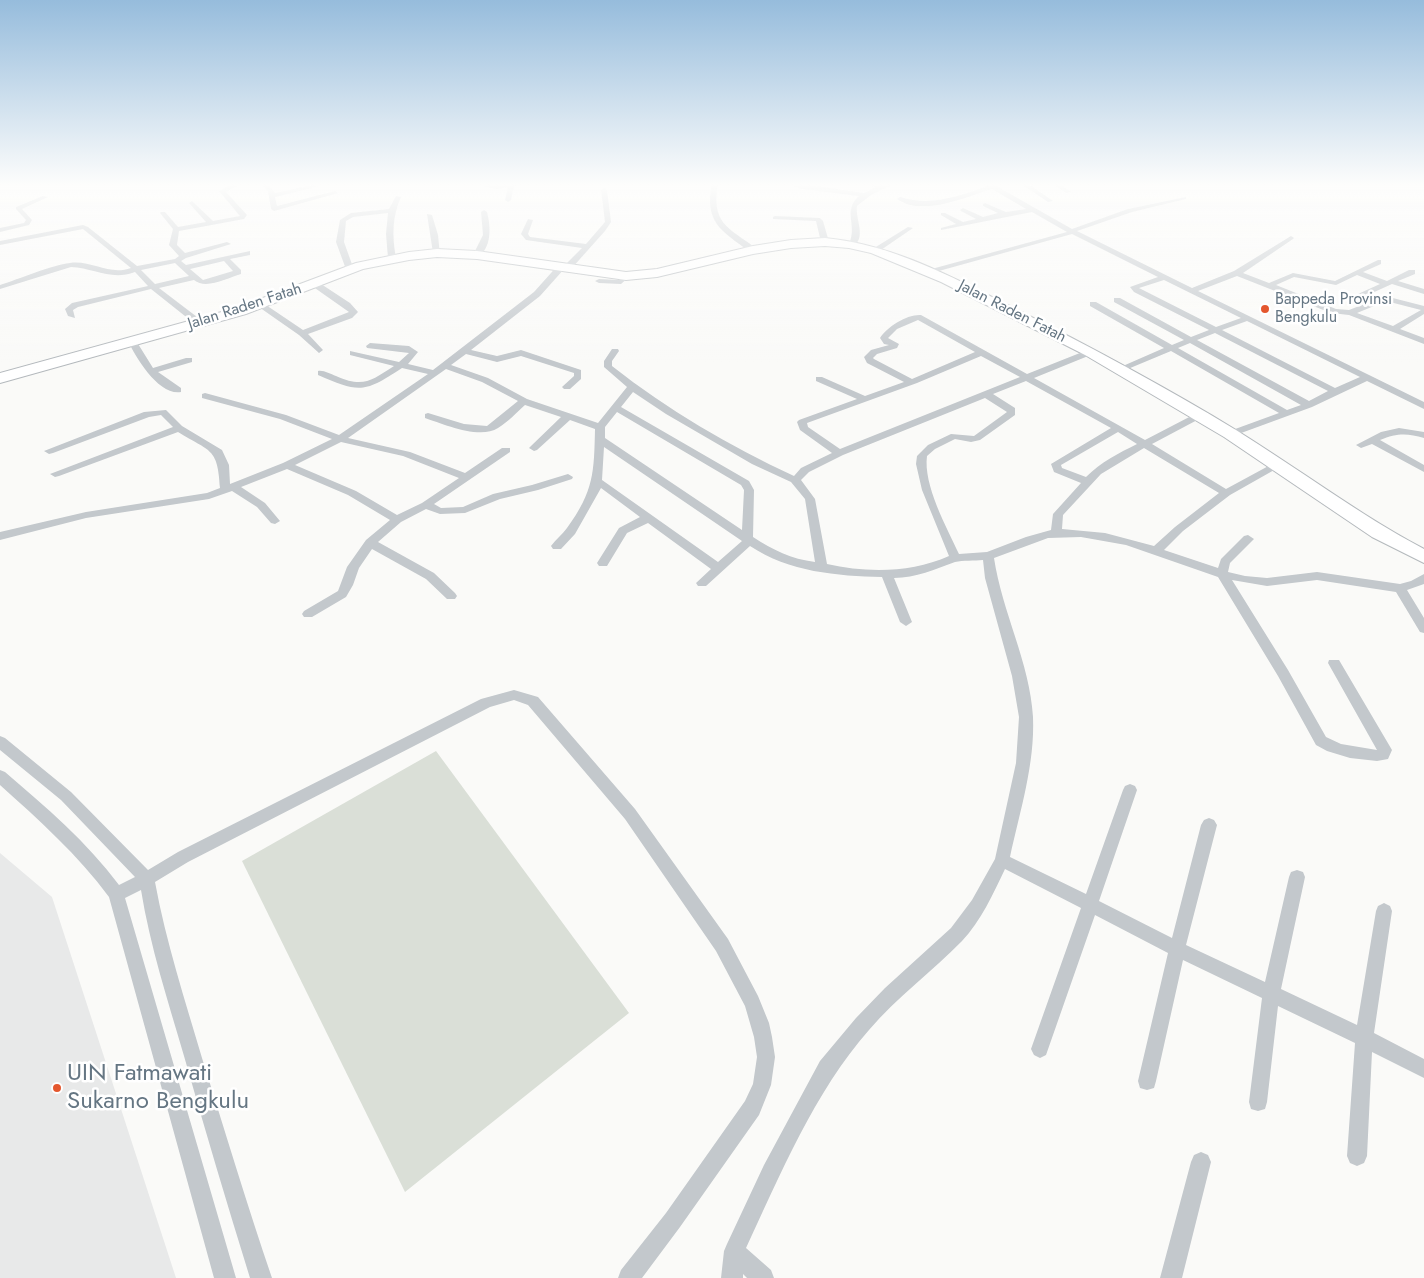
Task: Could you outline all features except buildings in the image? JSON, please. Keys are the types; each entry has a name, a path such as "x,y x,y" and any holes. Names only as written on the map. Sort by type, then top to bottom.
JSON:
{"highway":[{"name":"Jalan Raden Fatah","path":"0,378 260,305 350,270 392,258 437,253 477,255 626,276 657,273 753,250 814,243"},
{"name":"Jalan Raden Fatah","path":"834,243 853,244 875,250 931,272 994,302 1090,352 1230,434 1379,533 1424,558"}],"street":[{"path":"103,243 136,270 153,288 198,322"},
{"path":"173,243 184,268 201,282 238,272 225,258"},
{"path":"340,243 350,270"},
{"path":"389,243 392,258"},
{"path":"436,243 437,253"},
{"path":"477,255 484,243"},
{"path":"562,243 587,246"},
{"path":"0,536 86,514 200,498 230,489 288,465 340,439 446,366 537,294 590,243"},
{"path":"743,243 753,250"},
{"path":"875,250 887,243"},
{"path":"931,272 1034,243"},
{"path":"1094,243 1424,406"},
{"path":"1192,290 1237,273 1284,243"},
{"path":"0,287 70,264 79,264 113,275 125,274 227,244"},
{"path":"184,268 247,252"},
{"path":"1270,285 1293,275 1334,284 1378,262"},
{"path":"1350,301 1412,272"},
{"path":"1237,273 1328,310 1350,313 1424,341"},
{"path":"1358,273 1424,292"},
{"path":"598,281 621,282 626,276"},
{"path":"72,316 69,309 75,305 195,277"},
{"path":"1165,277 1134,287 1335,390"},
{"path":"302,333 349,316 354,312 315,284"},
{"path":"1350,313 1385,298 1397,300 1424,310"},
{"path":"1116,300 1190,342 1309,404"},
{"path":"1093,304 1171,350 1286,413"},
{"path":"260,305 302,333 318,350"},
{"path":"1394,329 1424,310"},
{"path":"912,382 870,361 868,357 874,352 894,346 895,344 887,342 884,338 886,334 892,329 918,317 1118,428 1226,493"},
{"path":"1120,369 1190,342 1215,329 1246,319"},
{"path":"132,341 150,372 159,380 178,390"},
{"path":"321,373 349,385 365,387 413,355 413,350 370,346"},
{"path":"465,351 496,359 521,353 578,372 579,376 567,386"},
{"path":"615,352 608,361 608,367 632,388 718,442 795,480 810,499 822,567"},
{"path":"795,480 805,470 839,454 1090,352"},
{"path":"353,353 435,373"},
{"path":"839,454 803,428 802,422 912,382 980,353"},
{"path":"150,372 189,360"},
{"path":"446,366 484,380 524,401 600,427"},
{"path":"1230,434 1309,404 1335,390 1366,378"},
{"path":"819,379 865,399"},
{"path":"557,546 571,531 589,504 595,490 600,427 632,388"},
{"path":"955,558 932,504 920,468 921,457 926,451 954,436 971,439 977,438 1012,413 1012,410 987,395"},
{"path":"205,396 283,417 340,439 406,454 466,477"},
{"path":"428,416 477,430 488,430 524,401"},
{"path":"616,408 745,483 749,490 748,539 702,584"},
{"path":"49,451 147,414 163,412 179,428 218,452 224,465 230,489 261,505 274,521"},
{"path":"534,448 568,416"},
{"path":"1056,533 1058,514 1087,481 1118,458 1198,416"},
{"path":"55,474 179,428"},
{"path":"1087,481 1058,470 1056,464 1118,428"},
{"path":"1361,445 1404,429 1413,430 1424,435"},
{"path":"599,439 777,558 797,564 845,572 887,574 919,571 955,558 988,556 1021,543 1056,533 1102,536 1156,551 1245,580 1267,582 1307,576 1331,577 1400,588 1415,584 1424,578"},
{"path":"1373,440 1424,469"},
{"path":"308,614 342,594 348,586 353,567 370,542 397,520 426,505 506,450"},
{"path":"288,465 352,493 397,520"},
{"path":"1156,551 1179,529 1226,493 1278,465"},
{"path":"426,505 440,511 465,510 497,496 534,488 568,477"},
{"path":"597,481 719,568"},
{"path":"602,563 623,531 648,518"},
{"path":"1248,539 1225,562 1222,574 1284,673 1323,744 1341,750 1384,755 1385,750 1334,663"},
{"path":"370,542 430,576 451,596"},
{"path":"732,1278 734,1250 770,1172 827,1068 862,1024 891,994 957,934 978,905 1002,860 1024,763 1026,717 1019,676 991,578 988,556"},
{"path":"887,574 906,622"},
{"path":"1400,588 1424,629"},
{"path":"116,894 147,879 183,857 486,702 514,695 523,696 533,701 630,814 722,945 752,1002 763,1037 766,1057 762,1085 752,1108 673,1220 629,1278"},
{"path":"0,742 66,796 147,879 153,914 170,979 236,1202 261,1278"},
{"path":"0,776 40,811 94,864 116,894 225,1278"},
{"path":"1040,1049 1130,790"},
{"path":"1147,1081 1177,949 1209,825"},
{"path":"1002,860 1177,949 1364,1038 1424,1070"},
{"path":"1258,1102 1271,995 1297,878"},
{"path":"1357,1156 1364,1038 1384,911"},
{"path":"1171,1278 1201,1162"},
{"path":"734,1250 763,1278"}],"shaded area":[{"path":"436,751 629,1013 405,1192 242,861"},
{"name":"UIN Fatmawati Sukarno Bengkulu","path":"0,853 52,897 176,1278 0,1278"}],"place":[{"name":"Bappeda Provinsi Bengkulu","path":"1265,309"},
{"name":"UIN Fatmawati Sukarno Bengkulu","path":"57,1088"}]}
